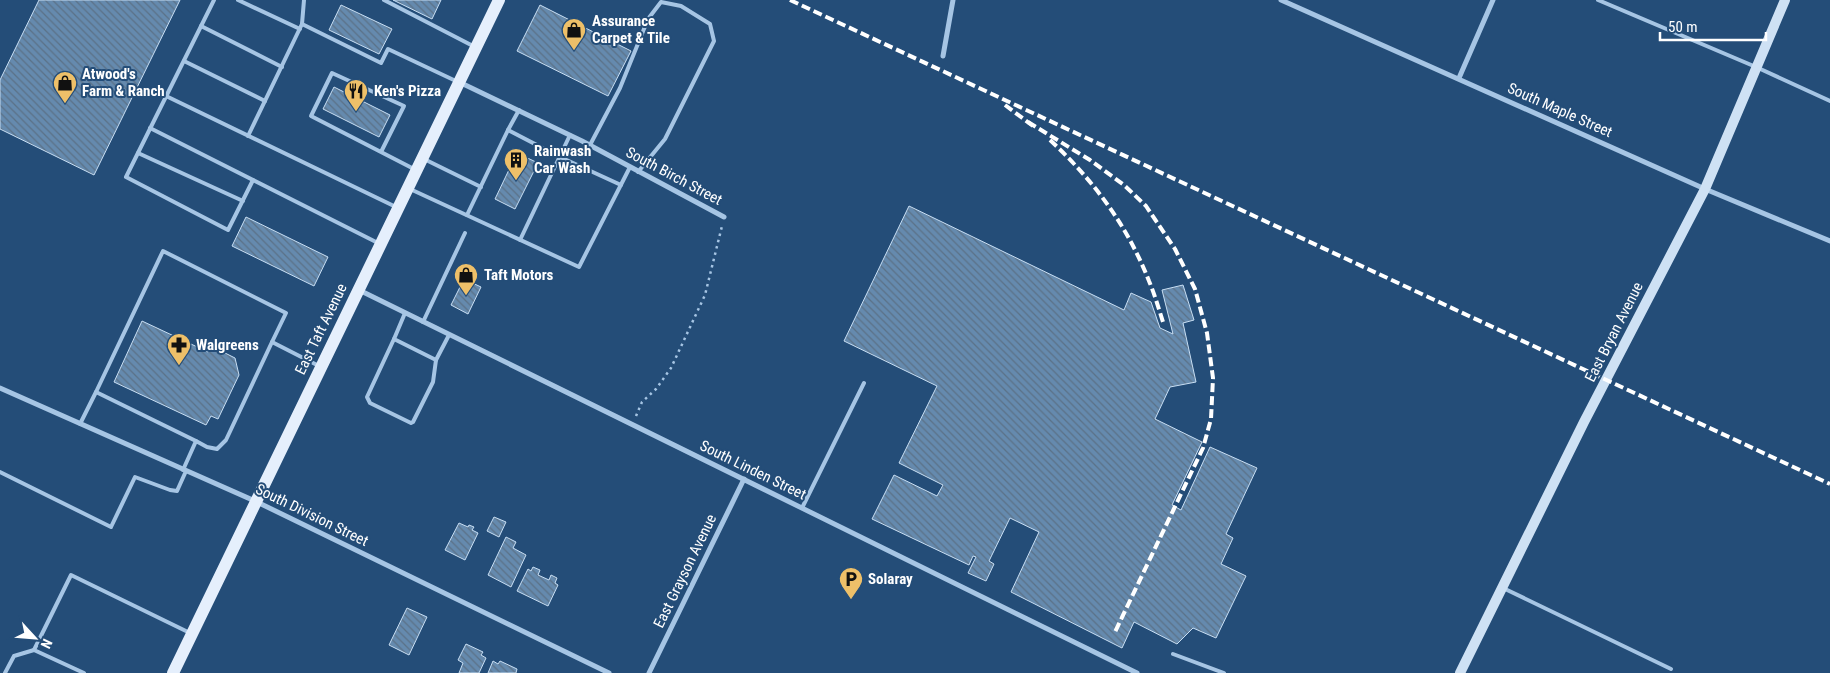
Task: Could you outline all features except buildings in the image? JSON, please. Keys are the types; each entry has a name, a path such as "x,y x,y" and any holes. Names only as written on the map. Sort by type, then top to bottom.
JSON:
{"main road":[{"name":"East Taft Avenue","path":"173,673 499,0"}],"street":[{"path":"943,56 953,0"},
{"name":"South Maple Street","path":"1281,0 1705,189 1830,241"},
{"path":"1459,78 1493,0"},
{"name":"East Bryan Avenue","path":"1460,673 1584,422 1705,189 1785,0"},
{"name":"South Birch Street","path":"458,82 590,145 724,217"},
{"name":"South Linden Street","path":"358,290 802,508 1128,671 1137,673"},
{"name":"South Division Street","path":"0,388 257,502 609,673"},
{"name":"East Grayson Avenue","path":"649,673 744,480"}],"lane":[{"path":"214,0 126,178 228,230 254,180"},
{"path":"238,0 300,30"},
{"path":"248,136 300,30 304,0"},
{"path":"384,0 475,47"},
{"path":"1598,0 1756,67 1830,102"},
{"path":"590,145 620,88 648,19 661,2 681,6 710,24 714,41 665,139 638,172"},
{"path":"302,24 381,63 388,49 458,82"},
{"path":"201,26 282,67"},
{"path":"184,61 265,101"},
{"path":"381,152 404,106 332,73 312,116 381,152 416,170"},
{"path":"166,96 397,208"},
{"path":"467,215 518,110"},
{"path":"150,128 380,244"},
{"path":"508,130 560,157 621,184"},
{"path":"520,240 570,135"},
{"path":"138,153 243,201"},
{"path":"422,158 481,187"},
{"path":"407,188 579,267 630,167"},
{"path":"422,322 465,233"},
{"path":"80,424 163,251 286,313 226,440 217,450 96,392"},
{"path":"405,313 367,396 370,403 411,423 413,422 433,382 436,360 449,335"},
{"path":"394,339 436,360"},
{"path":"272,342 321,367"},
{"path":"802,508 864,383"},
{"path":"0,472 111,527 135,477 177,491 196,441"},
{"path":"34,650 71,575 192,634"},
{"path":"1503,588 1671,670"},
{"path":"5,673 14,656 34,650 84,673"},
{"path":"1174,654 1224,673"}],"path":[{"name":"South Birch Street","path":"632,424 642,402 656,389 671,368 705,295 724,217"}],"railway":[{"path":"790,0 1830,484"},
{"path":"1005,105 1033,126"},
{"path":"1028,122 1090,160 1124,185 1146,206 1175,249 1195,289 1207,333 1213,378 1211,419 1203,448 1115,632"},
{"path":"1050,140 1081,171 1120,223 1140,261 1164,325"}],"place":[{"name":"Assurance Carpet & Tile","path":"574,51"},
{"name":"Atwood's Farm & Ranch","path":"65,104"},
{"name":"Ken's Pizza","path":"356,112"},
{"name":"Rainwash Car Wash","path":"516,181"},
{"name":"Taft Motors","path":"466,296"},
{"name":"Walgreens","path":"179,366"},
{"name":"Solaray","path":"851,600"}]}
